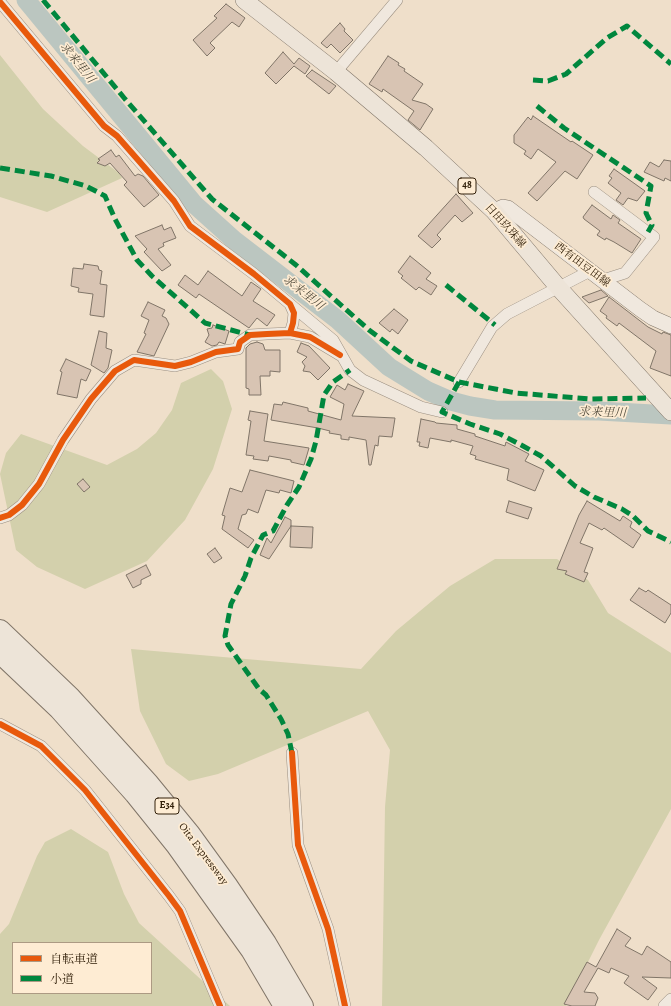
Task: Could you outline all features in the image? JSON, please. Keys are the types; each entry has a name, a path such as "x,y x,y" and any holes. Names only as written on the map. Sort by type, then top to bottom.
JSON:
{"highway":[{"name":"Oita Expressway","path":"0,630 70,697 149,784 190,834 261,936 303,1006"},
{"name":"Oita Expressway","path":"0,653 59,709 135,794 176,845 251,950 284,1006"}],"main road":[{"name":"日田玖珠線","path":"244,0 336,72 426,148 494,211 558,287 666,406"},
{"name":"西有田豆田線","path":"494,211 503,207 508,208 653,318 671,326"}],"street":[{"path":"336,72 397,0"},
{"path":"0,2 104,126 117,136 174,201 190,226 254,274 332,340 350,370 363,380 421,407 442,412"},
{"path":"594,192 654,237 625,273 603,280"},
{"path":"459,382 492,327 507,314 590,271"},
{"path":"290,304 294,313 290,333"},
{"path":"0,518 9,515 22,505 39,484 63,440 92,399 115,370 134,360 175,366 191,362 216,352 238,348 240,342 250,335 290,333 310,337 340,355"},
{"path":"0,724 41,746 85,790 169,896 180,911 220,1006"},
{"path":"292,753 298,845 328,929 345,1006"},
{"path":"664,1006 671,999"}],"shaded area":[{"path":"0,55 43,109 83,146 119,173 122,178 47,212 0,197"},
{"path":"211,369 223,381 232,409 213,469 185,520 147,561 85,589 37,567 16,550 0,474 6,453 21,434 107,465 137,449 156,433 172,410 181,383"},
{"path":"495,559 557,559 588,580 608,613 671,653 671,809 599,940 566,1006 382,1006 385,807 390,750 368,711 218,774 189,781 166,764 140,711 131,649 361,669 396,631 450,586"},
{"path":"71,829 108,852 124,894 139,923 230,1006 0,1006 0,934 9,924 37,856 45,842"}],"building":[{"path":"226,4 245,18 239,27 232,22 210,43 215,48 207,56 193,40 217,18 214,16"},
{"path":"340,23 345,29 344,31 353,40 340,53 331,44 327,48 321,43"},
{"path":"283,52 294,64 299,58 310,66 305,74 294,66 276,84 265,73"},
{"path":"388,56 399,63 398,65 405,69 404,71 423,84 412,100 426,104 433,109 420,130 408,120 414,111 383,89 382,92 369,84"},
{"path":"312,70 336,86 329,94 306,76"},
{"path":"533,116 593,155 577,179 565,171 537,201 528,193 556,162 538,149 531,159 524,154 526,151 514,143 514,135 528,117 531,120"},
{"path":"111,150 116,157 119,155 135,176 138,174 143,176 159,195 144,207 124,185 127,182 110,163 105,166 97,163 100,160 98,159"},
{"path":"664,160 671,161 671,181 665,178 664,181 644,172 650,162 659,167"},
{"path":"614,169 645,191 637,201 628,198 623,205 616,200 621,193 608,183 612,178 609,176"},
{"path":"456,194 473,213 462,222 455,215 437,235 441,239 432,248 418,236"},
{"path":"592,205 611,219 613,215 620,220 618,223 641,239 632,253 614,242 606,238 605,240 597,235 600,231 583,217"},
{"path":"162,225 164,230 171,227 176,238 163,243 164,246 158,249 171,265 162,271 144,252 147,249 135,236"},
{"path":"410,256 431,273 426,279 437,286 431,295 419,287 416,290 401,278 403,276 398,272"},
{"path":"84,264 98,266 99,270 102,271 100,284 107,285 104,317 90,315 93,294 78,292 79,288 71,286 73,268 83,269"},
{"path":"208,271 242,296 251,282 261,289 253,301 275,315 267,326 257,318 249,328 199,294 196,298 178,285 185,275 198,285"},
{"path":"601,290 608,296 589,303 582,297"},
{"path":"609,297 648,327 662,334 663,332 671,335 671,376 650,368 656,351 619,323 617,326 606,318 607,316 600,311"},
{"path":"148,302 165,310 162,316 166,318 169,324 154,356 137,352 146,334 144,333 149,320 141,316"},
{"path":"394,309 408,320 398,334 392,329 390,332 379,323"},
{"path":"213,325 229,331 225,344 219,342 217,345 212,346 205,342 209,335 207,329 212,328"},
{"path":"99,331 107,333 106,348 112,350 108,368 104,373 91,365"},
{"path":"257,342 263,344 265,350 280,350 280,372 270,371 270,376 260,376 261,395 249,395 249,389 246,388 246,348 250,344"},
{"path":"301,343 309,346 330,368 318,380 310,372 303,371 305,366 302,362 307,357 297,352"},
{"path":"66,359 91,370 86,381 81,379 77,398 57,394 62,372 60,371"},
{"path":"348,384 364,391 352,416 395,418 392,437 379,436 378,446 375,445 371,465 369,465 366,440 349,437 349,440 341,439 341,435 329,433 330,431 271,420 274,404 282,405 283,402 308,408 308,411 341,420 344,404 330,397 337,385 345,390"},
{"path":"250,411 268,414 264,441 309,448 304,465 291,462 291,460 269,456 268,461 253,459 254,456 246,455 251,421 248,420"},
{"path":"421,419 436,423 457,425 457,429 475,434 475,436 505,446 506,442 529,454 525,461 544,470 535,491 507,480 509,469 475,459 476,456 470,454 473,446 451,440 451,442 430,438 428,448 419,446 420,442 417,442"},
{"path":"250,470 294,481 291,493 280,490 279,493 266,490 258,513 248,509 246,514 242,515 238,529 254,540 248,548 222,529 225,516 222,515 230,488 242,492"},
{"path":"83,479 90,487 84,492 77,484"},
{"path":"509,501 532,508 528,519 506,512"},
{"path":"587,501 620,521 623,516 632,522 630,527 641,535 633,548 604,528 602,530 589,523 580,543 593,548 584,572 588,573 584,582 565,574 567,571 557,569 579,515"},
{"path":"285,517 291,520 291,526 269,559 260,555 267,538 271,543"},
{"path":"291,526 313,527 312,548 290,547"},
{"path":"215,548 222,558 214,563 207,554"},
{"path":"146,565 151,575 141,580 141,584 133,588 126,575"},
{"path":"639,588 646,592 648,590 671,605 671,613 665,623 630,600"},
{"path":"617,929 631,938 625,946 642,955 647,946 671,962 671,978 642,977 657,988 648,1000 624,983 629,976 611,968 609,973 598,968 584,992 595,993 598,998 595,1006 572,1006 564,1004 587,962 596,967"}],"waterway":[{"name":"求来里川","path":"26,0 194,204 234,240 338,320 389,367 428,391 451,401 470,406 495,410 599,411 671,415"}],"marked path":[{"path":"43,0 125,99 212,199 296,265 369,330 411,361 459,382 516,393 590,399 646,398"},
{"path":"533,80 548,81 566,74 607,38 627,26 671,64"},
{"path":"537,106 564,128 651,186 646,213 652,225 648,232"},
{"path":"0,168 51,176 86,186 105,196 115,219 137,260 152,276 205,323 250,335"},
{"path":"446,285 495,325"},
{"path":"292,753 288,734 281,719 266,695 259,689 228,645 225,636 231,604 245,576 251,558 263,535 273,531 299,487 311,459 316,441 324,395 333,382 350,370"},
{"path":"459,382 442,412 470,424 500,434 541,456 575,486 594,497 622,509 633,516 648,531 671,542"}],"cycle path":[{"path":"0,2 104,126 117,136 174,201 190,226 254,274 290,304 294,313 290,333"},
{"path":"0,518 9,515 22,505 39,484 63,440 91,399 115,371 134,360 175,366 191,362 216,352 238,349 240,342 250,335 290,333 310,337 340,355"},
{"path":"0,724 41,746 85,790 169,896 180,911 220,1006"},
{"path":"292,753 298,845 328,929 345,1006"}]}
